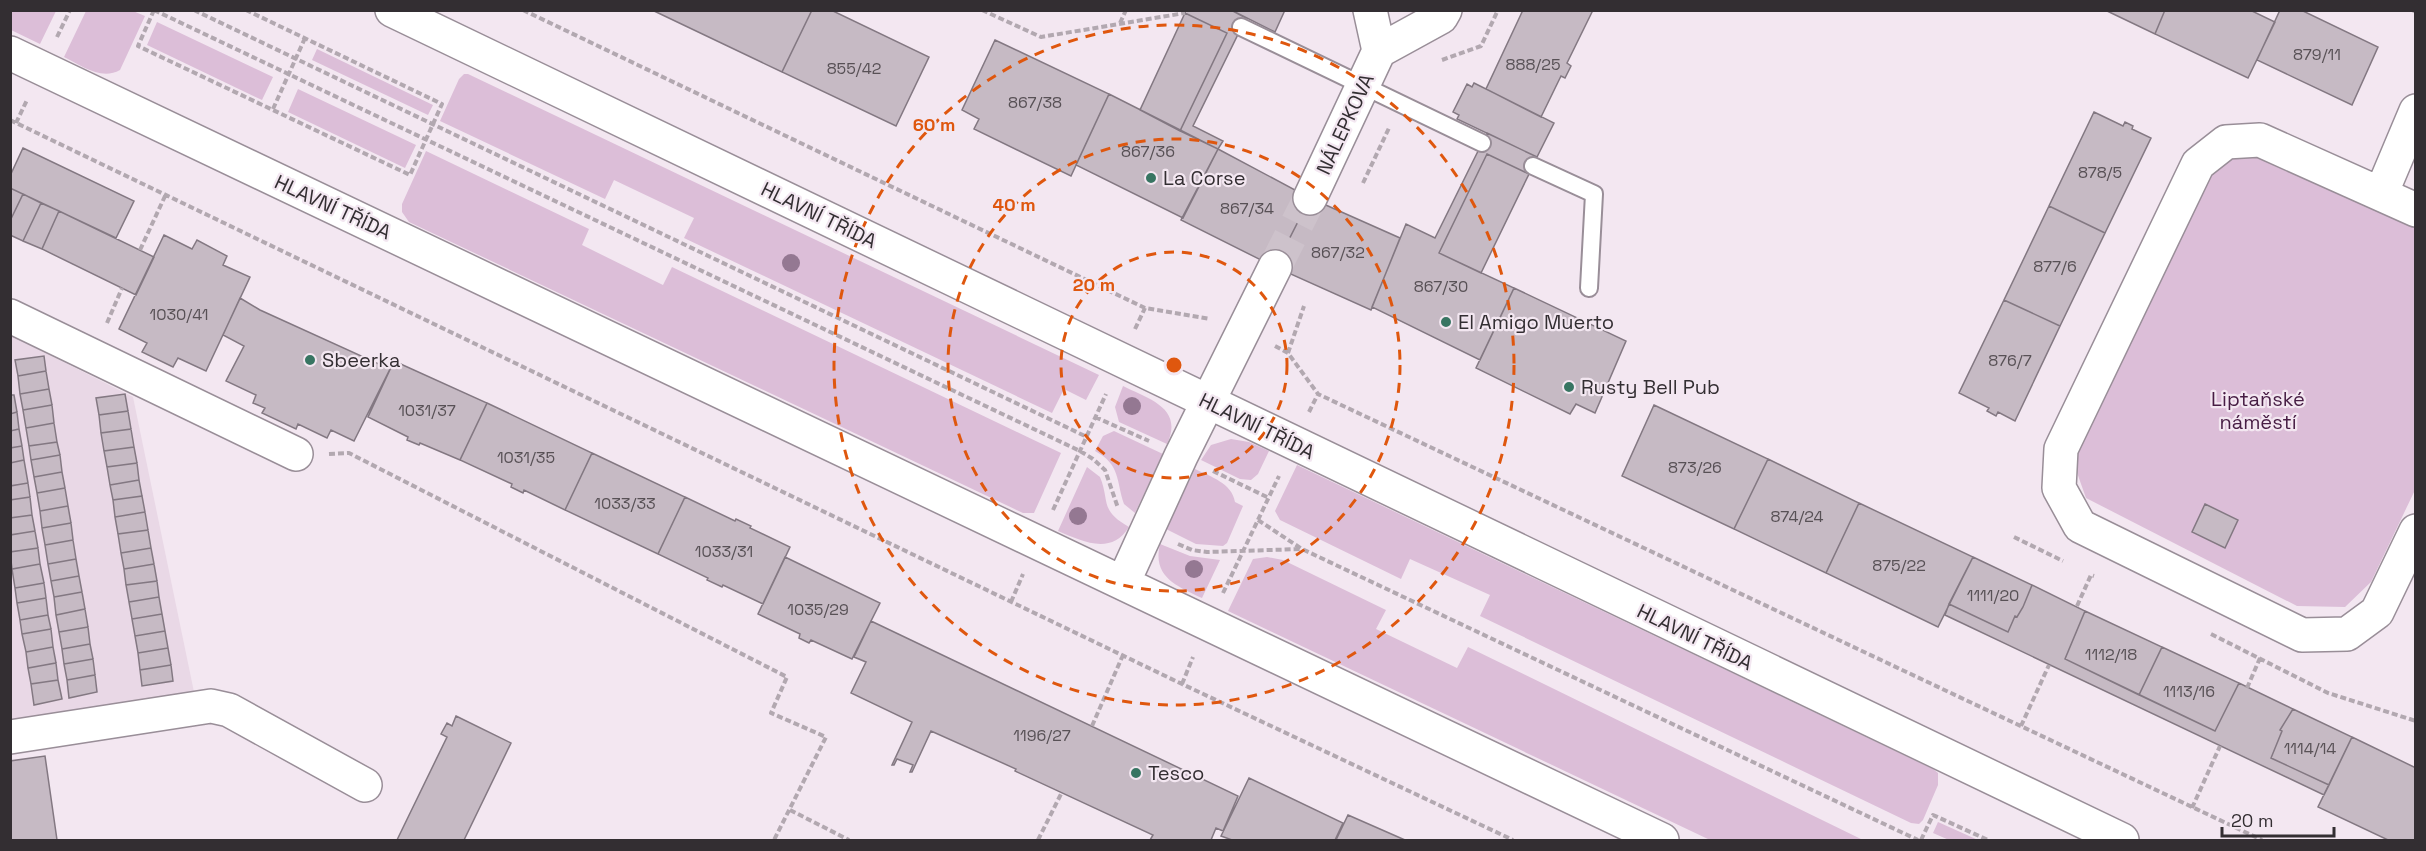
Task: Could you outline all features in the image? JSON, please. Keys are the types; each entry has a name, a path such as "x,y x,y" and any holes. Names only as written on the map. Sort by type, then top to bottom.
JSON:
{"street":[{"name":"HLAVNÍ TŘÍDA","path":"392,10 2122,840"},
{"name":"NÁLEPKOVA","path":"1370,10 1379,51"},
{"name":"NÁLEPKOVA","path":"1310,198 1379,51 1441,17 1444,10"},
{"name":"HLAVNÍ TŘÍDA","path":"10,54 1662,840"},
{"path":"2381,194 2415,111"},
{"path":"2415,210 2260,140 2226,142 2198,164 2061,449 2059,488 2080,526 2302,635 2347,634 2377,612 2415,531"},
{"path":"1123,583 1208,402 1275,267"},
{"path":"10,316 296,454"},
{"path":"10,737 211,706 230,710 365,785"}],"lane":[{"path":"1241,27 1482,143"},
{"path":"1533,166 1594,194 1589,288"}],"path":[{"path":"194,10 1087,437"},
{"path":"246,10 442,104 433,125 426,140 410,175 138,45 154,11 289,74 426,140 1080,452 1093,459 1105,470 1114,502 1125,515 1192,550 1243,552 1302,549"},
{"path":"523,10 1145,308 1213,320 1244,330 1288,353 1318,394 2262,840"},
{"path":"982,10 1041,37 1185,13"},
{"path":"1120,24 1126,10"},
{"path":"273,109 305,38"},
{"path":"10,120 1182,684 1513,840"},
{"path":"140,250 166,194"},
{"path":"1288,353 1305,306"},
{"path":"1011,602 1145,308"},
{"path":"1182,684 1207,623 1318,394"},
{"path":"296,454 349,453 787,677 771,713 826,737 774,840"},
{"path":"1258,519 1302,549 1919,840 1933,815 1988,840"},
{"path":"2014,537 2072,565"},
{"path":"2081,570 2102,580"},
{"path":"2077,606 2091,575"},
{"path":"2208,632 2328,693 2415,721"},
{"path":"1092,726 1122,654"},
{"path":"2247,688 2260,658"},
{"path":"2021,726 2049,665"},
{"path":"2192,808 2220,746"},
{"path":"1038,840 1062,792"},
{"path":"790,810 849,840"}],"shaded area":[{"path":"10,335 133,397 194,692 11,724"}],"green space":[{"path":"10,11 56,11 40,44 11,30"},
{"path":"86,11 133,11 145,16 120,70 106,74 98,73 64,57"},
{"path":"157,22 273,77 262,100 147,45"},
{"path":"317,49 433,105 428,115 312,60"},
{"path":"464,74 1099,375 1086,400 1064,389 1052,413 684,238 694,218 614,180 605,199 440,121 459,79"},
{"path":"298,89 416,145 405,168 288,112"},
{"name":"Liptaňské náměstí","path":"2263,148 2415,221 2415,490 2371,582 2345,607 2297,606 2086,498 2075,467 2076,429 2200,173 2229,151"},
{"path":"426,151 589,229 582,245 663,285 672,267 1061,453 1034,513 1023,513 409,222 402,212 402,204"},
{"path":"1123,386 1153,401 1167,413 1171,422 1171,432 1167,444 1119,422 1115,407"},
{"path":"1114,431 1163,454 1135,513 1124,504 1113,468 1103,456 1095,451 1103,436"},
{"path":"1231,439 1249,442 1269,451 1258,474 1251,480 1240,479 1201,460 1211,445"},
{"path":"1297,465 1933,769 1938,773 1938,785 1923,820 1919,824 1911,823 1480,616 1490,595 1410,559 1401,579 1280,520 1275,511"},
{"path":"1087,467 1100,477 1109,510 1129,527 1122,536 1105,544 1086,542 1058,531"},
{"path":"1195,469 1225,485 1233,495 1235,502 1243,506 1227,543 1223,546 1196,544 1166,529"},
{"path":"1160,544 1190,556 1220,560 1202,598 1176,584 1163,572 1158,555"},
{"path":"1267,557 1283,560 1386,610 1376,629 1457,668 1468,647 1863,840 1710,840 1228,611 1253,559"},
{"path":"1938,822 1978,840 1949,840 1933,833"}],"building":[{"path":"652,10 812,10 782,72"},
{"path":"812,10 831,10 929,57 896,126 782,72"},
{"path":"1186,10 1231,10 1246,18 1193,126 1223,141 1218,149 1180,131 1227,33 1185,13"},
{"path":"1231,10 1285,10 1275,32"},
{"path":"1523,10 1593,10 1567,63 1571,66 1565,78 1561,76 1541,117 1486,89"},
{"path":"2105,10 2165,10 2155,34"},
{"path":"2165,10 2250,10 2275,22 2248,78 2155,34"},
{"path":"2280,10 2301,10 2378,47 2352,105 2257,60"},
{"path":"1185,13 1227,33 1180,131 1140,110"},
{"path":"995,40 1109,94 1071,176 974,129 979,119 962,110"},
{"path":"1474,83 1554,123 1537,157 1457,119 1459,115 1453,112 1467,84 1472,87"},
{"path":"1109,94 1218,149 1183,218 1076,165"},
{"path":"2094,112 2123,126 2125,122 2133,126 2132,129 2151,138 2105,233 2049,206"},
{"path":"1487,133 1537,157 1529,174 1487,154 1439,253 1514,288 1480,360 1372,307 1406,224 1435,238"},
{"path":"23,148 134,201 116,238 10,188 10,176"},
{"path":"1218,149 1310,198 1275,267 1181,220"},
{"path":"1487,154 1529,174 1481,273 1439,253"},
{"path":"10,188 23,194 10,221"},
{"path":"23,194 41,203 23,241 10,235 10,221"},
{"path":"1310,198 1400,238 1371,310 1275,267"},
{"path":"41,203 59,211 42,249 23,241"},
{"path":"2049,206 2105,233 2060,326 2004,300"},
{"path":"59,211 154,257 136,295 42,249"},
{"path":"164,235 192,249 197,240 227,256 223,265 250,277 206,371 178,358 173,367 142,352 147,343 119,329"},
{"path":"1514,288 1626,341 1595,413 1576,404 1570,414 1476,368"},
{"path":"240,298 260,310 390,369 354,441 331,430 327,438 298,424 296,429 262,413 265,408 253,403 256,395 226,381 244,346 223,335"},
{"path":"2004,300 2060,326 2015,421 1998,412 1996,416 1987,411 1989,408 1959,393"},
{"path":"44,356 46,371 18,376 15,360"},
{"path":"394,361 487,403 460,460 407,440 408,437 368,417"},
{"path":"46,371 49,389 20,394 18,376"},
{"path":"49,389 52,405 23,410 20,394"},
{"path":"125,394 128,411 99,415 96,398"},
{"path":"10,395 14,395 17,412 10,414"},
{"path":"487,403 592,453 565,510 524,490 523,493 511,487 512,484 460,460"},
{"path":"52,405 54,423 26,428 23,410"},
{"path":"1654,405 1768,459 1734,529 1622,476"},
{"path":"128,411 131,429 101,433 99,415"},
{"path":"17,412 19,429 10,431 10,414"},
{"path":"54,423 57,442 29,446 26,428"},
{"path":"19,429 22,446 10,448 10,431"},
{"path":"131,429 134,447 104,451 101,433"},
{"path":"57,442 60,455 31,460 29,446"},
{"path":"22,446 24,460 10,463 10,448"},
{"path":"134,447 137,463 107,467 104,451"},
{"path":"592,453 685,497 658,554 565,510"},
{"path":"60,455 62,472 34,477 31,460"},
{"path":"1768,459 1859,503 1826,573 1734,529"},
{"path":"24,460 28,483 10,486 10,463"},
{"path":"137,463 139,480 110,485 107,467"},
{"path":"62,472 65,488 37,493 34,477"},
{"path":"139,480 142,496 113,500 110,485"},
{"path":"28,483 30,497 10,500 10,486"},
{"path":"65,488 68,506 40,511 37,493"},
{"path":"142,496 145,512 115,517 113,500"},
{"path":"30,497 32,515 10,518 10,500"},
{"path":"685,497 735,521 736,519 751,526 750,528 790,547 763,604 707,580 708,578 658,554"},
{"path":"1859,503 1973,557 1938,627 1826,573"},
{"path":"2205,504 2238,520 2225,548 2192,532"},
{"path":"68,506 71,523 42,528 40,511"},
{"path":"145,512 148,530 118,534 115,517"},
{"path":"32,515 35,531 10,535 10,518"},
{"path":"71,523 73,540 45,545 42,528"},
{"path":"148,530 151,548 121,553 118,534"},
{"path":"35,531 38,548 10,552 10,535"},
{"path":"73,540 76,559 48,564 45,545"},
{"path":"38,548 40,564 12,569 10,552"},
{"path":"151,548 154,564 124,569 121,553"},
{"path":"785,557 880,603 852,659 811,640 809,643 799,638 800,634 758,614"},
{"path":"1973,557 2032,585 2023,607 2017,617 2015,616 2008,632 1949,604"},
{"path":"76,559 79,576 51,581 48,564"},
{"path":"40,564 44,583 15,588 12,569"},
{"path":"154,564 157,581 126,585 124,569"},
{"path":"79,576 82,592 54,597 51,581"},
{"path":"157,581 159,597 129,602 126,585"},
{"path":"44,583 46,598 17,603 15,588"},
{"path":"2032,585 2085,611 2065,659 2215,731 2239,683 2293,709 2280,730 2282,731 2271,758 2329,785 2324,795 1945,615 1949,604 2008,632 2015,616 2017,617 2023,607"},
{"path":"82,592 85,609 56,615 54,597"},
{"path":"159,597 162,614 132,619 129,602"},
{"path":"46,598 48,615 20,620 17,603"},
{"path":"85,609 88,627 59,632 56,615"},
{"path":"2085,611 2162,647 2139,695 2065,659"},
{"path":"162,614 165,631 135,636 132,619"},
{"path":"48,615 51,629 22,634 20,620"},
{"path":"871,621 1238,796 1223,831 1216,828 1211,840 1150,840 1153,835 931,731 912,772 910,772 913,765 897,759 892,765 912,722 851,693 866,662 854,657"},
{"path":"88,627 90,644 62,649 59,632"},
{"path":"51,629 53,647 26,652 22,634"},
{"path":"165,631 168,648 138,653 135,636"},
{"path":"90,644 93,659 64,664 62,649"},
{"path":"53,647 56,663 28,668 26,652"},
{"path":"2162,647 2239,683 2215,731 2139,695"},
{"path":"168,648 171,665 140,670 138,653"},
{"path":"93,659 95,675 67,680 64,664"},
{"path":"56,663 58,680 31,684 28,668"},
{"path":"171,665 173,681 142,686 140,670"},
{"path":"95,675 97,692 69,698 67,680"},
{"path":"58,680 62,699 34,705 31,684"},
{"path":"2293,709 2352,737 2329,785 2271,758 2282,731 2280,730"},
{"path":"456,716 511,743 464,840 397,840 447,737 441,734 447,723 452,726"},
{"path":"2352,737 2416,768 2416,840 2388,840 2318,807"},
{"path":"45,756 57,840 10,840 10,761"},
{"path":"1249,778 1343,823 1335,840 1232,840 1221,836"},
{"path":"1348,815 1405,840 1336,840"}],"tunnel":[{"path":"1275,267 1310,198"}],"place":[{"name":"La Corse","path":"1151,178"},
{"name":"El Amigo Muerto","path":"1446,322"},
{"name":"Sbeerka","path":"310,360"},
{"name":"Rusty Bell Pub","path":"1569,387"},
{"name":"Tesco","path":"1136,773"}]}
